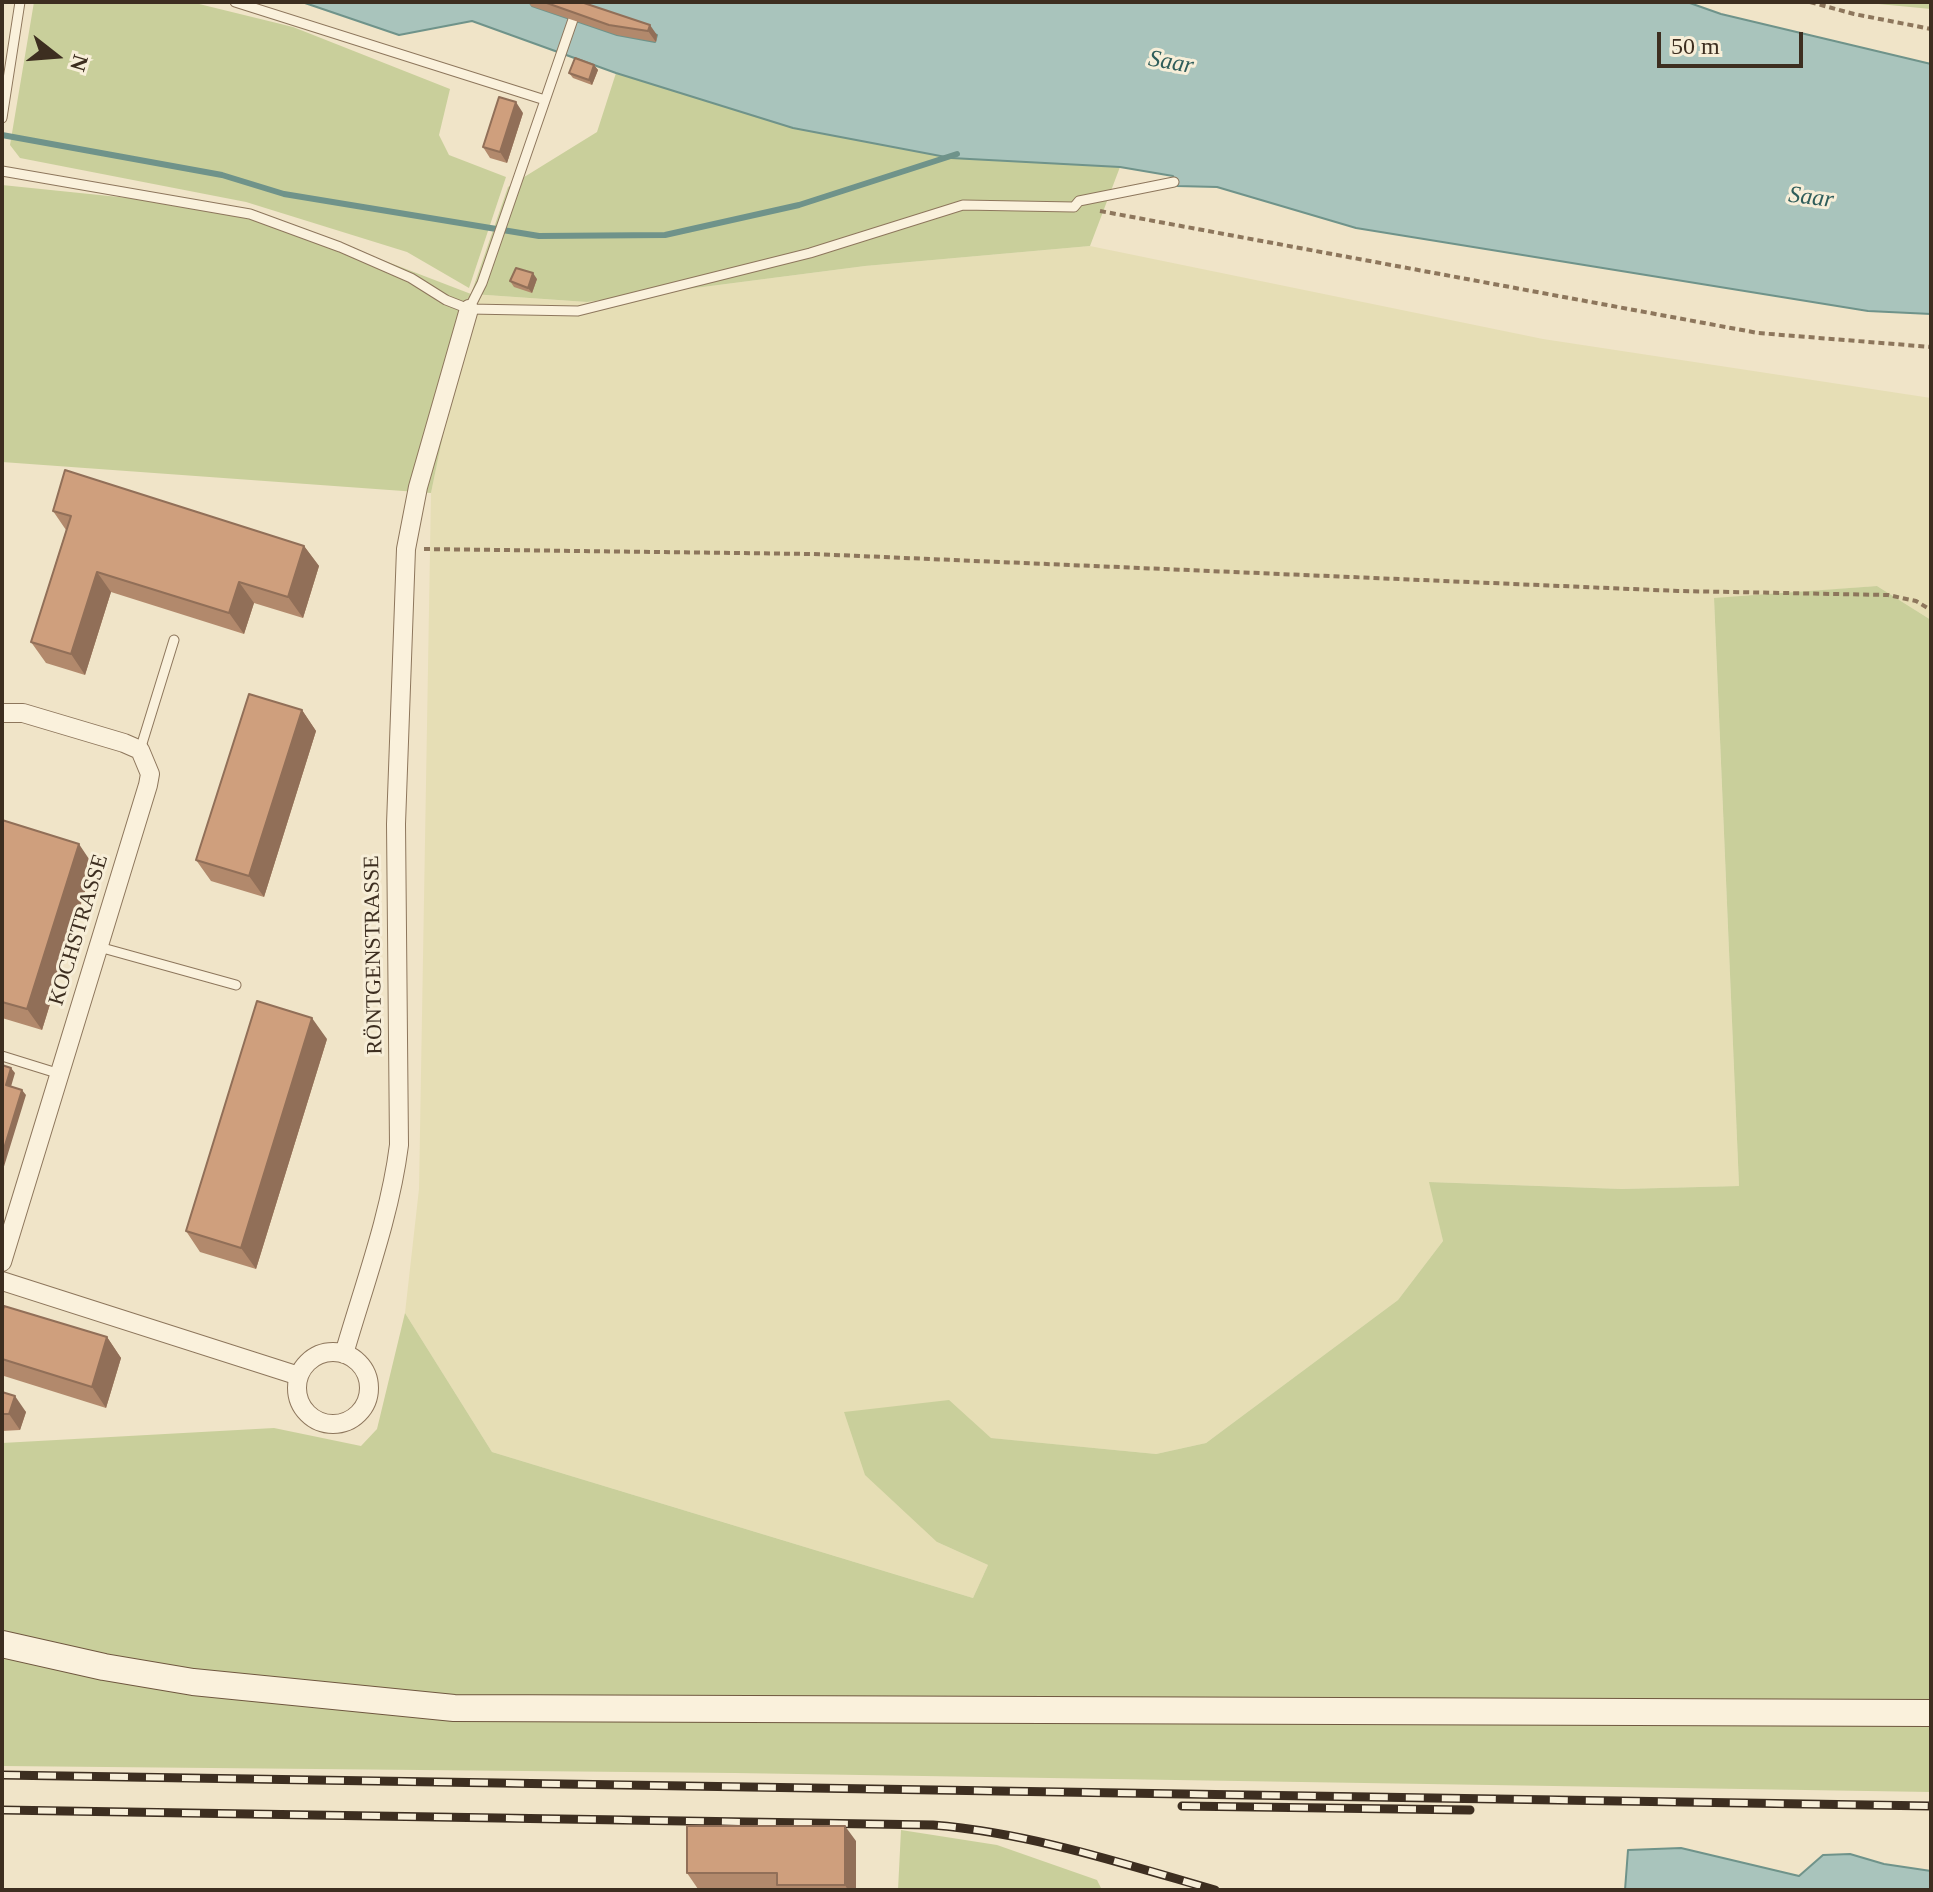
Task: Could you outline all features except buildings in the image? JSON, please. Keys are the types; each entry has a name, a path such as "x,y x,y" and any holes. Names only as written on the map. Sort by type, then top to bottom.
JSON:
{"main road":[{"path":"2,1644 104,1667 193,1682 454,1708 1931,1713"}],"street":[{"name":"RÖNTGENSTRASSE","path":"344,1354 380,1234 395,1176 399,1145 396,824 406,549 418,487 469,309"},
{"path":"2,713 23,713 140,750"},
{"name":"KOCHSTRASSE","path":"2,1262 148,785 150,774 140,750"},
{"path":"2,1281 299,1376"},
{"path":"322,1353 344,1354 355,1359 363,1368 369,1391 359,1413 349,1420 325,1423 305,1411 297,1388 299,1376 312,1359 322,1353"}],"lane":[{"path":"2,118 6,61 20,2"},
{"path":"235,2 545,100"},
{"path":"469,309 494,249 579,2"},
{"path":"2,171 250,214 340,247 411,278 446,300 469,309 578,311 810,253 963,205 1074,207 1079,201 1174,182"},
{"path":"140,750 174,640"},
{"path":"99,947 236,985"},
{"path":"2,1056 60,1074"}],"path":[{"path":"1810,2 1931,29"},
{"path":"1074,207 1758,333 1931,347"},
{"path":"406,549 813,554 1662,591 1888,595 1916,601 1931,610"}],"shaded area":[{"path":"1090,246 1543,339 1931,398 1931,620 1877,586 1714,599 1739,1186 1622,1189 1430,1182 1443,1241 1398,1300 1206,1443 1156,1454 990,1438 948,1401 937,1542 988,1565 973,1598 492,1452 405,1313 419,1189 431,493 471,294 587,302 865,266"}],"green space":[{"path":"34,2 191,2 293,27 450,89 439,135 449,155 506,177 469,288 407,252 246,202 20,158 10,145"},
{"path":"1865,2 1931,2 1931,9 1868,3"},
{"path":"616,73 793,128 951,158 1120,167 1090,246 865,266 587,302 472,294 431,493 2,462 2,185 255,211 471,294 508,187 597,132"},
{"path":"1877,586 1931,620 1931,1792 735,1773 2,1766 2,1443 274,1428 361,1446 377,1429 405,1313 492,1452 973,1598 988,1565 937,1542 865,1475 844,1412 949,1400 991,1438 1156,1454 1206,1443 1398,1300 1443,1241 1429,1182 1622,1189 1739,1186 1714,598"},
{"path":"901,1830 997,1845 1097,1880 1102,1890 898,1890"}],"water":[{"name":"Saar","path":"302,2 529,2 532,6 617,35 655,42 657,35 556,2 1687,2 1721,14 1931,64 1931,314 1868,311 1356,228 1217,187 1177,186 1173,176 1120,167 951,158 793,128 616,73 472,21 399,35"},
{"path":"1681,1848 1799,1876 1823,1855 1850,1854 1884,1864 1931,1871 1931,1890 1625,1890 1628,1850"}],"waterway":[{"path":"2,135 222,175 284,194 539,236 665,235 799,205 957,154"}],"railway":[{"path":"2,1775 1931,1806"},
{"path":"1182,1806 1470,1810"},
{"path":"2,1810 933,1825 1040,1842 1215,1890"}]}
